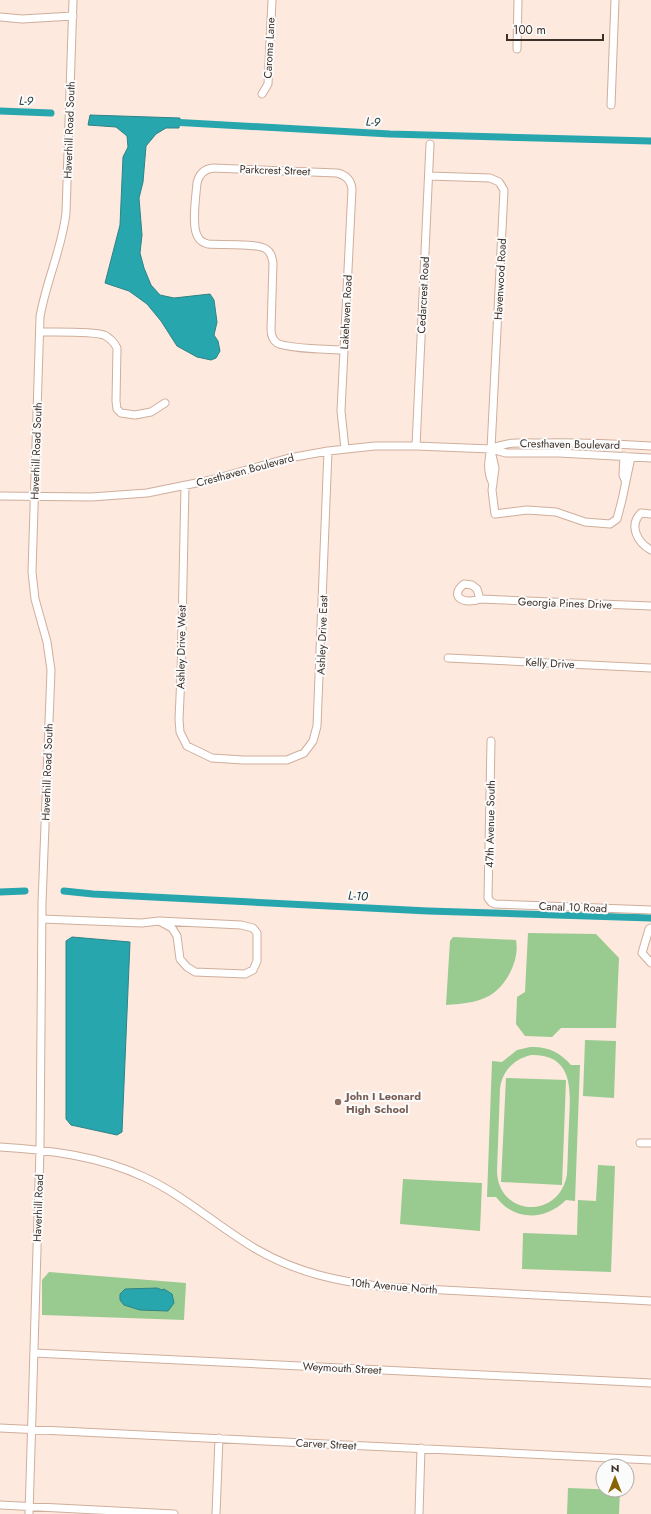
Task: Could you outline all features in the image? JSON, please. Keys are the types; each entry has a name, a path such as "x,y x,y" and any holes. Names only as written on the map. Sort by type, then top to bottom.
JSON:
{"street":[{"name":"Haverhill Road South","path":"42,902 51,670 47,642 37,610 32,583 34,496 40,332 44,299 60,247 66,213 73,0"},
{"name":"Caroma Lane","path":"262,94 268,84 272,0"},
{"path":"516,49 518,0"},
{"path":"611,105 615,0"},
{"path":"0,17 22,19 73,16"},
{"name":"Cedarcrest Road","path":"416,446 430,144"},
{"name":"Parkcrest Street","path":"343,350 286,346 276,342 273,339 271,329 273,263 270,252 258,246 208,244 203,242 197,235 195,228 197,183 198,178 204,171 213,168 337,172 346,176"},
{"name":"Lakehaven Road","path":"345,449 341,411 352,189 350,180 346,176"},
{"name":"Havenwood Road","path":"429,176 490,178 499,182 504,190 491,449"},
{"path":"40,332 103,335 114,342 117,348 116,401 117,409 121,413 135,415 151,412 164,403"},
{"name":"Cresthaven Boulevard","path":"491,449 500,445 559,442 651,446"},
{"name":"Cresthaven Boulevard","path":"0,496 91,497 147,493 211,480 289,458 328,451 375,446 491,449 506,453 559,453 651,458"},
{"path":"491,449 488,462 489,475 493,484 495,514 528,510 556,512 585,522 610,524 617,518 626,482 623,475 627,456"},
{"name":"Ashley Drive East","path":"243,760 287,760 304,753 313,742 318,726 328,451"},
{"name":"Ashley Drive West","path":"185,486 179,718 180,732 187,746 204,755 212,758 243,760"},
{"path":"651,514 641,513 636,521 635,531 637,539 644,547 651,550"},
{"name":"Georgia Pines Drive","path":"480,599 651,606"},
{"name":"Kelly Drive","path":"448,658 651,668"},
{"name":"47th Avenue South","path":"491,742 488,898 490,902 495,904"},
{"name":"Haverhill Road","path":"29,1510 40,1150 42,902"},
{"name":"Canal 10 Road","path":"495,904 651,910"},
{"path":"42,919 142,923 159,921 241,925 253,928 257,933 258,962 253,970 244,974 195,972 187,967 180,959 177,936 172,928 159,921"},
{"path":"651,928 649,929 642,953 651,963"},
{"path":"640,1143 651,1143"},
{"name":"10th Avenue North","path":"0,1147 40,1150 106,1162 144,1177 175,1194 256,1249 292,1266 342,1281 386,1287 651,1301"},
{"name":"Weymouth Street","path":"34,1353 651,1383"},
{"name":"Carver Street","path":"0,1428 651,1460"},
{"path":"216,1514 219,1438"},
{"path":"418,1514 422,1448"},
{"path":"0,1505 29,1510 174,1514"}],"green space":[{"path":"528,933 596,934 619,958 616,1028 561,1028 552,1037 525,1036 516,1024 517,997 525,992"},
{"path":"453,937 516,940 517,948 514,964 506,980 495,992 489,996 468,1003 446,1005 450,941"},
{"path":"585,1040 616,1041 614,1098 583,1096"},
{"path":"530,1047 548,1049 558,1053 571,1065 580,1065 575,1201 566,1200 549,1212 539,1215 521,1214 512,1211 503,1205 496,1197 487,1197 492,1061 502,1062 517,1050","holes":["531,1055 546,1056 556,1061 563,1068 569,1089 570,1112 567,1174 562,1189 553,1199 542,1205 530,1207 518,1204 507,1197 500,1186 497,1171 500,1089 506,1071 519,1059"]},
{"path":"506,1078 566,1080 562,1185 501,1182"},
{"path":"598,1165 615,1166 611,1272 522,1269 523,1233 577,1235 578,1200 596,1201"},
{"path":"403,1179 482,1183 480,1231 400,1224"},
{"path":"49,1272 186,1283 184,1320 42,1315 42,1280"},
{"path":"568,1488 595,1489 595,1498 620,1498 619,1514 567,1514"}],"water":[{"path":"90,115 180,118 179,128 166,128 156,134 146,146 143,182 139,198 142,235 140,253 151,285 160,295 174,298 210,294 214,300 217,322 214,335 218,341 220,351 216,358 211,360 197,357 177,346 161,321 147,304 129,291 105,283 120,225 123,157 128,147 127,136 116,127 88,125"},
{"path":"72,937 130,942 122,1132 117,1135 71,1125 66,1119 66,941"},
{"path":"157,1288 162,1290 164,1289 172,1294 174,1303 168,1311 140,1310 124,1305 120,1300 120,1294 125,1289"}],"waterway":[{"name":"L-9","path":"0,111 51,113"},
{"name":"L-9","path":"171,122 390,134 651,141"},
{"name":"L-10","path":"0,892 25,891"},
{"name":"L-10","path":"64,891 93,894 428,911 651,918"}],"place":[{"name":"John I Leonard High School","path":"338,1102"}]}
